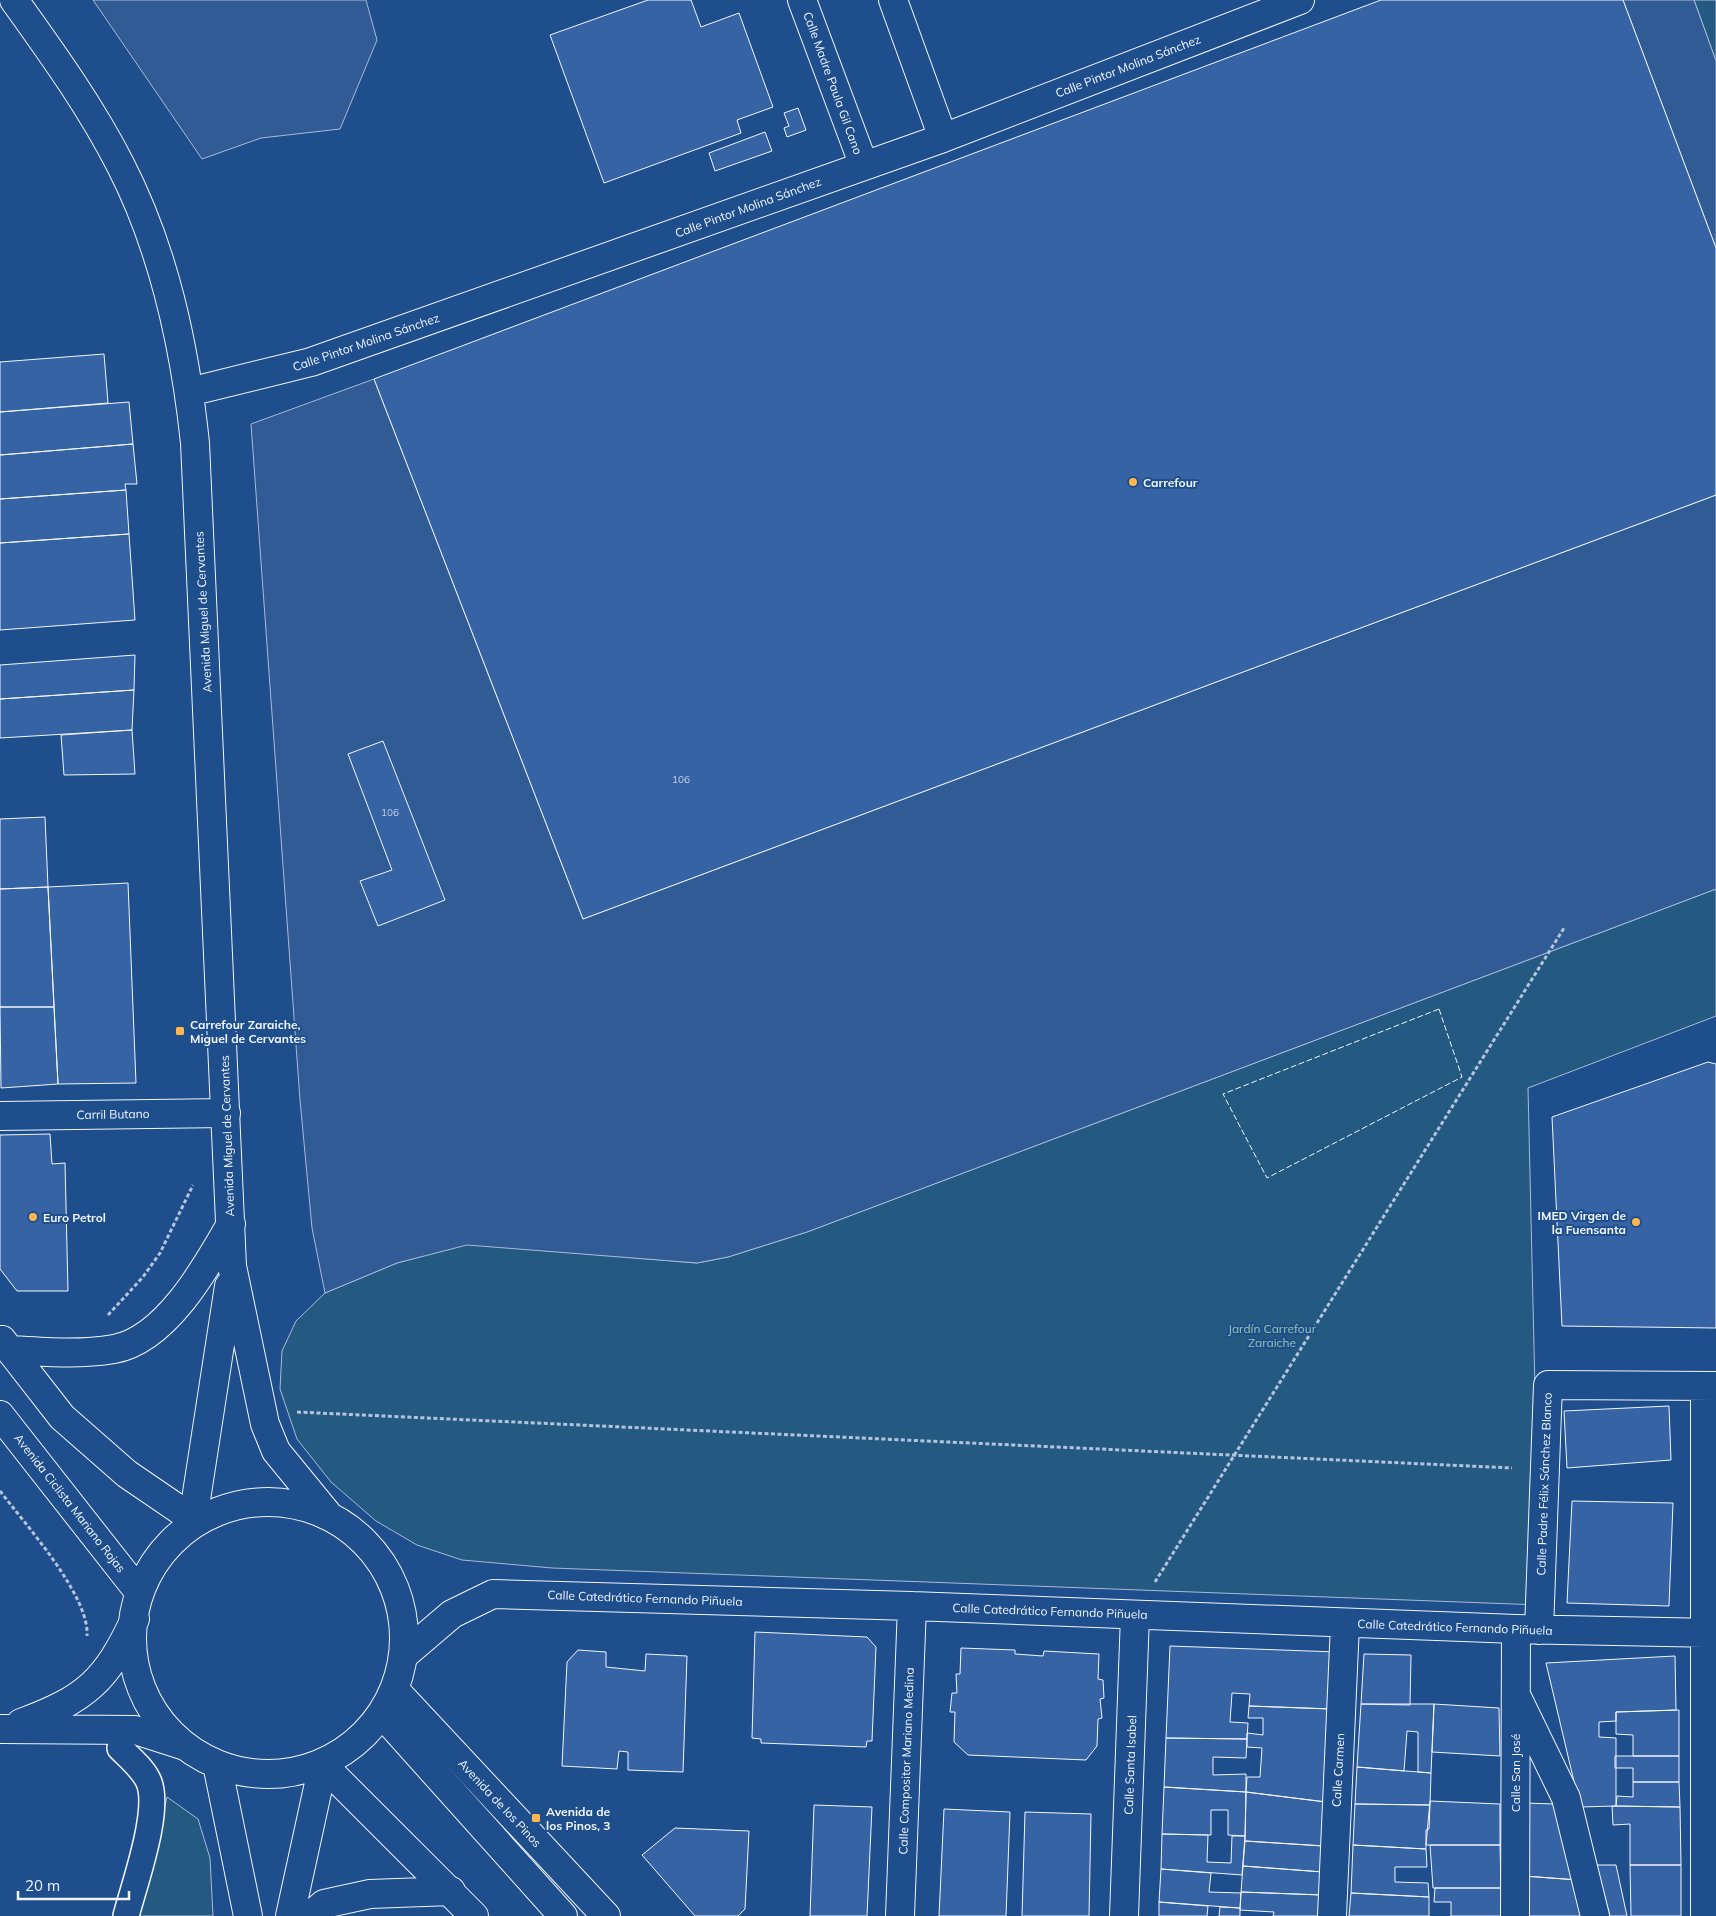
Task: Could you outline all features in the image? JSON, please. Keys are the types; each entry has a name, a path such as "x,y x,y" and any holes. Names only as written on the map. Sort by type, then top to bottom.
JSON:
{"street":[{"name":"Avenida Miguel de Cervantes","path":"14,0 80,95 108,143 133,192 164,276 179,334 195,443 232,1266 261,1410 276,1451 330,1516"},
{"name":"Calle Madre Paula Gil Cano","path":"802,0 864,166"},
{"path":"893,0 943,138"},
{"name":"Calle Pintor Molina Sánchez","path":"189,392 311,362 943,138 1300,0"},
{"name":"Carril Butano","path":"0,1116 226,1113"},
{"path":"5,1344 65,1353 115,1349 146,1336 181,1301 201,1276 231,1224"},
{"name":"Avenida Miguel de Cervantes","path":"193,1519 232,1266"},
{"path":"5,1344 62,1416 127,1474 193,1519"},
{"name":"Calle Padre Félix Sánchez Blanco","path":"1527,1630 1545,1470 1548,1385 1710,1386"},
{"path":"1705,1916 1711,1795 1710,1386"},
{"name":"Avenida Ciclista Mariano Rojas","path":"0,1414 139,1592"},
{"path":"273,1502 330,1516 360,1538 376,1554 393,1582 403,1613 405,1634 404,1655 395,1690 382,1714 358,1741 323,1765 290,1772 252,1773 217,1764 185,1746 171,1734 145,1697 135,1675 130,1654 139,1592 168,1545 193,1519 232,1506 273,1502"},
{"name":"Calle Catedrático Fernando Piñuela","path":"404,1655 452,1614 493,1594 912,1606 1527,1630 1710,1634"},
{"name":"Calle Compositor Mariano Medina","path":"900,1916 912,1606"},
{"name":"Calle Santa Isabel","path":"1124,1916 1135,1615"},
{"path":"2,1729 54,1711 78,1697 110,1666 135,1619"},
{"name":"Calle Carmen","path":"1332,1916 1345,1624"},
{"name":"Calle San José","path":"1515,1916 1516,1693 1527,1630"},
{"name":"Avenida de los Pinos","path":"395,1690 606,1916"},
{"path":"1516,1693 1566,1798 1595,1916"},
{"path":"382,1714 563,1916"},
{"path":"2,1729 135,1730 185,1746"},
{"path":"120,1748 138,1766 148,1781 152,1794 147,1837 126,1916"},
{"path":"217,1764 248,1916"},
{"path":"323,1765 474,1916"},
{"path":"290,1916 323,1765"},
{"path":"310,1916 324,1904 370,1894 451,1891"},
{"path":"451,1891 466,1916"}],"path":[{"path":"1135,1615 1564,928"},
{"path":"105,1320 111,1310 143,1277 160,1253 196,1180"},
{"path":"261,1410 1545,1470"},
{"path":"0,1490 75,1591 84,1612 86,1641"}],"green space":[{"path":"1694,0 1716,0 1716,61"},
{"name":"Jardín Carrefour Zaraiche","path":"1716,889 1716,1016 1528,1088 1540,1605 552,1568 462,1560 417,1545 376,1521 331,1482 297,1439 280,1389 282,1351 296,1321 325,1293 397,1263 467,1244 697,1263 728,1257 807,1232"},
{"path":"167,1797 198,1819 210,1858 213,1916 139,1916"}],"shaded area":[{"path":"93,0 366,0 377,40 340,129 261,138 202,159"},
{"path":"1623,0 1694,0 1716,61 1716,248"},
{"path":"374,379 583,919 1716,495 1716,889 807,1232 728,1257 697,1263 467,1245 397,1263 325,1293 312,1228 300,1100 251,424"}],"building":[{"path":"648,0 691,0 701,27 739,13 773,107 737,120 741,133 604,183 550,35"},
{"path":"1381,0 1623,0 1716,248 1716,495 583,919 374,379"},
{"path":"798,108 806,130 787,137 784,128 789,126 784,113"},
{"path":"765,132 772,151 715,171 709,153"},
{"path":"104,354 108,403 0,412 0,362"},
{"path":"129,402 133,444 0,455 0,412"},
{"path":"133,444 137,484 125,484 126,490 0,499 0,455"},
{"path":"126,490 129,534 0,543 0,499"},
{"path":"129,534 135,620 0,630 0,543"},
{"path":"135,655 134,690 0,699 0,665"},
{"path":"134,690 132,730 0,738 0,699"},
{"path":"132,730 135,774 64,775 61,735"},
{"path":"383,741 445,900 378,926 360,881 392,870 348,754"},
{"path":"45,817 48,887 0,889 0,819"},
{"path":"128,883 136,1083 58,1084 48,887"},
{"path":"48,887 54,1007 0,1007 0,889"},
{"path":"0,1007 54,1007 58,1084 1,1088"},
{"name":"IMED Virgen de la Fuensanta","path":"1708,1062 1716,1064 1716,1328 1562,1326 1552,1117"},
{"name":"Euro Petrol","path":"50,1134 52,1164 65,1163 68,1291 17,1291 0,1269 0,1135"},
{"path":"1669,1406 1671,1460 1567,1468 1564,1411"},
{"path":"1572,1501 1673,1503 1669,1606 1567,1603"},
{"path":"755,1632 867,1637 876,1647 872,1741 867,1741 866,1747 761,1743 761,1739 752,1738"},
{"path":"1170,1646 1337,1652 1331,1709 1249,1706 1250,1694 1232,1693 1230,1722 1248,1723 1247,1739 1166,1738"},
{"path":"961,1648 1015,1650 1015,1654 1043,1656 1044,1651 1099,1654 1098,1679 1103,1680 1104,1698 1100,1699 1102,1718 1098,1719 1097,1746 1086,1760 968,1755 954,1742 955,1712 950,1712 952,1693 957,1693 956,1674 960,1674"},
{"path":"578,1650 606,1652 606,1667 645,1671 646,1654 687,1656 683,1772 628,1770 628,1752 619,1751 617,1769 562,1766 567,1662"},
{"path":"1364,1654 1411,1655 1410,1705 1361,1704"},
{"path":"1675,1656 1676,1710 1616,1712 1616,1721 1599,1722 1599,1737 1616,1738 1616,1806 1580,1807 1546,1663"},
{"path":"1361,1704 1434,1704 1431,1773 1418,1772 1418,1732 1407,1731 1404,1771 1357,1767"},
{"path":"1434,1704 1499,1708 1500,1756 1432,1752"},
{"path":"1249,1706 1331,1709 1326,1802 1246,1792 1247,1777 1260,1777 1262,1748 1247,1747 1247,1733 1263,1735 1263,1718 1248,1718"},
{"path":"1679,1710 1679,1756 1633,1756 1633,1735 1616,1734 1616,1712"},
{"path":"1166,1738 1247,1739 1246,1758 1213,1757 1213,1775 1246,1774 1246,1792 1164,1787"},
{"path":"1615,1756 1679,1756 1679,1782 1633,1782 1633,1768 1615,1768"},
{"path":"1357,1767 1431,1773 1430,1805 1355,1804"},
{"path":"1633,1782 1679,1782 1680,1807 1616,1806 1617,1796 1633,1797"},
{"path":"1164,1787 1246,1792 1245,1836 1228,1835 1228,1810 1211,1810 1211,1835 1162,1834"},
{"path":"1246,1792 1326,1802 1324,1846 1245,1841"},
{"path":"1430,1801 1500,1804 1500,1845 1426,1845"},
{"path":"1525,1803 1554,1804 1578,1880 1524,1876"},
{"path":"1355,1804 1430,1805 1429,1829 1426,1830 1426,1849 1353,1845"},
{"path":"814,1805 872,1807 867,1916 810,1916"},
{"path":"1612,1806 1680,1807 1681,1865 1630,1865 1630,1824 1613,1825"},
{"path":"944,1809 1010,1812 1006,1916 939,1916"},
{"path":"1025,1812 1091,1814 1089,1916 1022,1916"},
{"path":"675,1828 749,1831 745,1909 738,1916 695,1916 642,1855"},
{"path":"1162,1834 1208,1835 1207,1862 1231,1863 1232,1836 1245,1836 1242,1875 1161,1869"},
{"path":"1245,1841 1324,1846 1323,1872 1243,1866"},
{"path":"1353,1845 1426,1849 1427,1867 1395,1867 1395,1882 1428,1883 1429,1897 1351,1893"},
{"path":"1430,1845 1500,1845 1501,1888 1433,1888"},
{"path":"1596,1865 1616,1865 1627,1916 1610,1916"},
{"path":"1630,1865 1681,1865 1681,1916 1631,1916"},
{"path":"1243,1866 1323,1872 1322,1895 1241,1892"},
{"path":"1161,1869 1211,1873 1209,1892 1241,1893 1240,1908 1159,1902"},
{"path":"1524,1876 1578,1880 1589,1916 1524,1916"},
{"path":"1435,1888 1501,1888 1501,1916 1451,1916 1451,1902 1434,1902"},
{"path":"1241,1892 1322,1895 1321,1916 1273,1916 1274,1912 1240,1910"},
{"path":"1351,1893 1429,1897 1429,1916 1349,1916"},
{"path":"1159,1902 1208,1906 1207,1916 1159,1916"},
{"path":"1220,1907 1240,1908 1240,1916 1219,1916"}],"fence":[{"path":"1439,1009 1462,1077 1267,1178 1223,1094 1439,1009"}],"place":[{"name":"Carrefour","path":"1133,482"},
{"name":"Carrefour Zaraiche, Miguel de Cervantes","path":"180,1031"},
{"name":"Euro Petrol","path":"33,1217"},
{"name":"IMED Virgen de la Fuensanta","path":"1636,1222"},
{"name":"Avenida de los Pinos, 3","path":"536,1818"}]}
